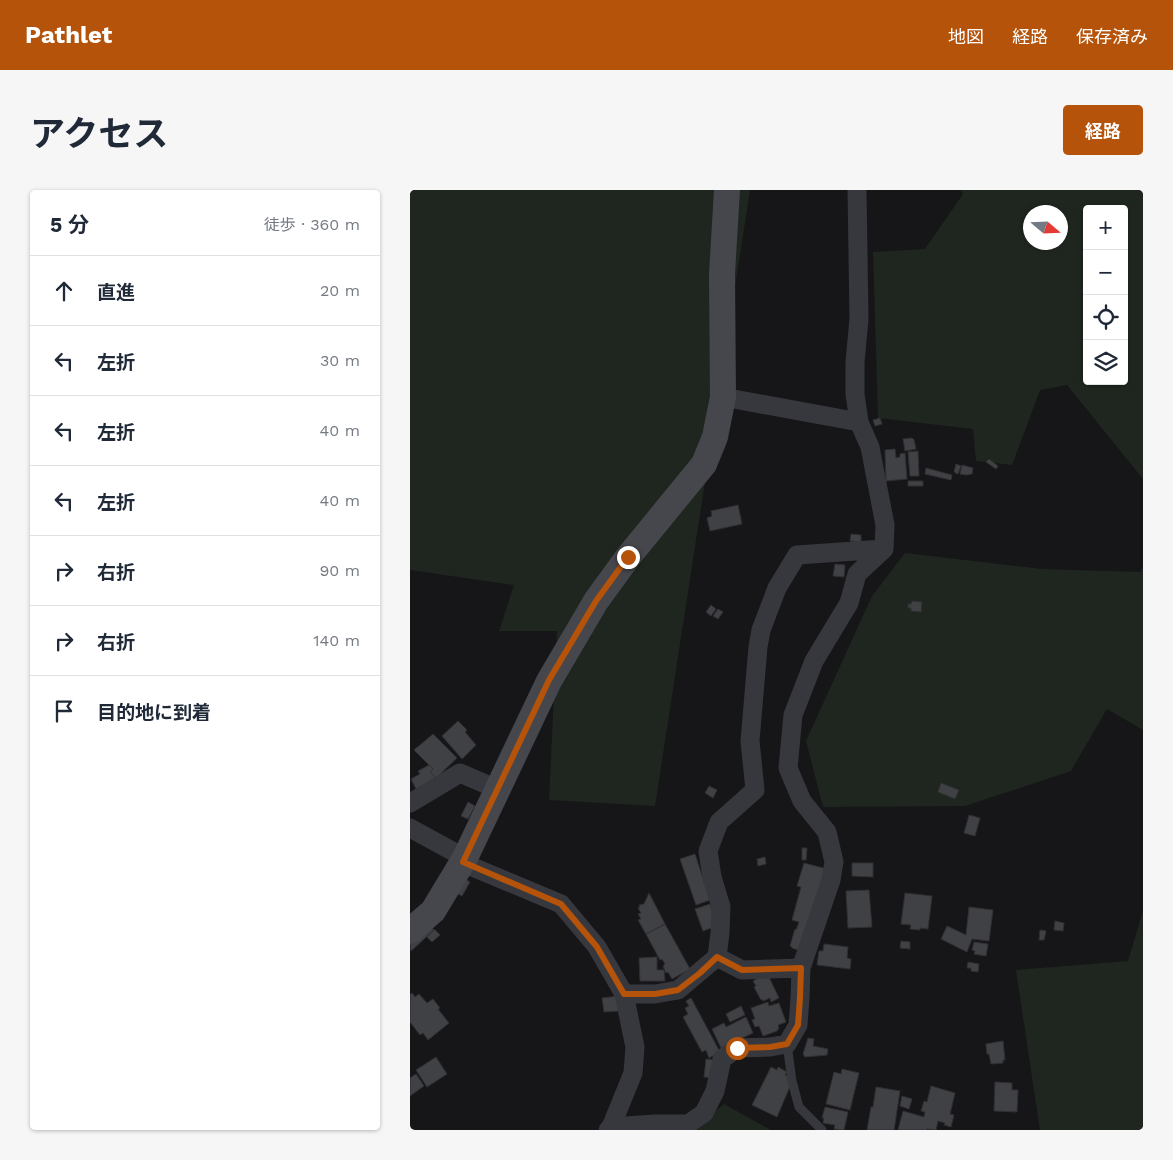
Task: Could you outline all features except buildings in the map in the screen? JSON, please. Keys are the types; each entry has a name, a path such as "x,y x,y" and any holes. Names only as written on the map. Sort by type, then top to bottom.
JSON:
{"street":[{"path":"410,931 433,911 464,860 549,680 596,601 628,557 704,464 715,436 723,397 722,274 727,190"},
{"path":"410,828 464,860 561,904 597,947 624,994 635,1047 633,1074 609,1129 655,1124 688,1124 704,1113 712,1099 722,1058 737,1048 770,1047 787,1044 798,1025 801,968 831,880 834,862 827,832 802,802 788,768 793,715 814,661 849,603 857,574 884,549 885,525 870,447 859,422 855,394 855,362 859,319 856,190"},
{"path":"723,397 859,422"},
{"path":"624,994 655,994 678,990 717,957 721,908 712,877 708,851 719,822 756,790 750,741 758,647 761,630 776,588 797,555 884,549"},
{"path":"410,804 460,773 498,789"},
{"path":"717,957 742,970 801,968"}],"lane":[{"path":"787,1044 792,1080 799,1107 822,1130"}],"shaded area":[{"path":"410,190 750,190 655,806 549,800 557,631 499,631 514,585 410,570"},
{"path":"961,190 1143,190 1143,479 1067,385 1040,390 1012,465 976,461 973,429 878,418 873,252 925,249 963,194"},
{"path":"905,553 1042,569 1140,572 1143,567 1143,730 1107,709 1071,771 965,806 823,807 806,741 872,596"},
{"path":"1143,911 1143,1130 1040,1130 1016,970 1128,961"},
{"path":"724,1104 771,1130 693,1130"}],"route":[{"path":"628,557 596,601 549,680 463,862 561,904 597,947 624,994 655,994 678,990 717,957 742,970 801,968 798,1025 787,1044 770,1047 737,1048"}]}
